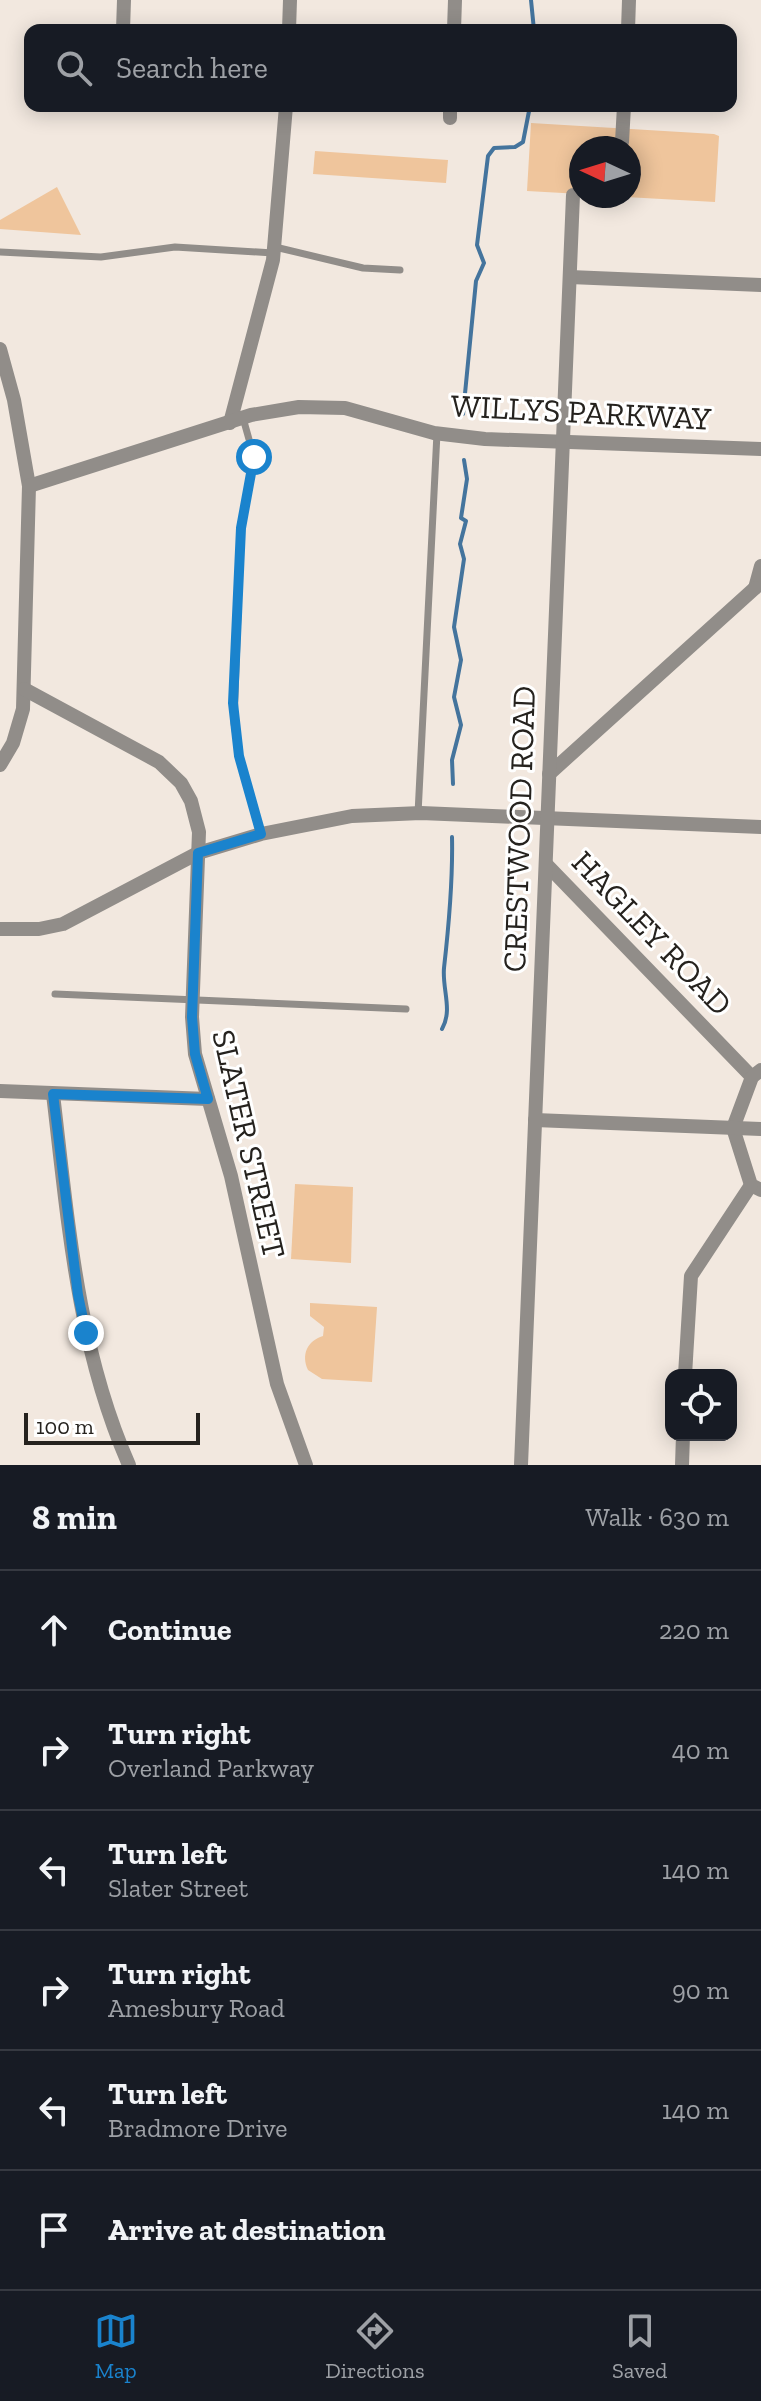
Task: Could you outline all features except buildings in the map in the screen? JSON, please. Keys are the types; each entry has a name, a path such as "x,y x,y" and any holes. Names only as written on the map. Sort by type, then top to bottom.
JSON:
{"street":[{"path":"123,24 124,0"},
{"path":"289,24 290,0"},
{"path":"454,24 455,0"},
{"path":"628,24 629,0"},
{"path":"237,420 275,250 286,112"},
{"path":"622,136 624,112"},
{"name":"CRESTWOOD ROAD","path":"521,1465 573,208"},
{"path":"570,277 761,285"},
{"path":"0,349 14,400 29,486 23,709 13,743 0,765"},
{"name":"WILLYS PARKWAY","path":"29,486 237,420 299,407 345,408 437,433 485,439 761,449"},
{"path":"549,774 758,591 761,566"},
{"name":"SLATER STREET","path":"24,689 159,762 174,775 191,801 198,820 193,999 195,1054 231,1176 277,1384 306,1465"},
{"path":"0,929 39,929 73,920 198,853 261,834 352,816 418,814 761,827"},
{"name":"HAGLEY ROAD","path":"546,864 756,1073"},
{"path":"685,1369 691,1276 756,1187 733,1128 756,1073"},
{"path":"0,1091 208,1099"},
{"path":"53,1094 78,1295 98,1379 129,1465"},
{"path":"535,1120 761,1129"},
{"path":"682,1465 683,1441"}],"lane":[{"path":"0,252 101,257 175,247 275,250 363,268 400,270"},
{"path":"237,420 254,457 241,528 234,723 239,756 261,834"},
{"path":"418,814 437,433"},
{"path":"55,994 406,1009"}],"shaded area":[{"path":"531,123 719,136 715,202 641,198 641,136 569,136 569,193 527,191"},
{"path":"315,151 448,160 446,183 313,174"},
{"path":"57,187 81,235 0,229 0,220"},
{"path":"295,1184 353,1187 351,1263 291,1259"},
{"path":"310,1303 377,1307 372,1382 322,1379 308,1370 305,1359 307,1349 313,1341 323,1336 324,1327 310,1316"}],"waterway":[{"path":"531,0 533,24"},
{"path":"463,414 476,281 484,263 477,245 488,156 494,148 515,147 523,142 529,112"},
{"path":"453,784 452,760 461,725 454,697 461,660 454,627 464,559 460,544 466,521 461,518 467,479 464,460"},
{"path":"442,1029 447,1014 444,968 452,837"}],"route":[{"path":"86,1333 67,1219 53,1094 208,1099 195,1054 192,1017 198,853 261,834 239,756 233,703 241,528 254,457"}]}
